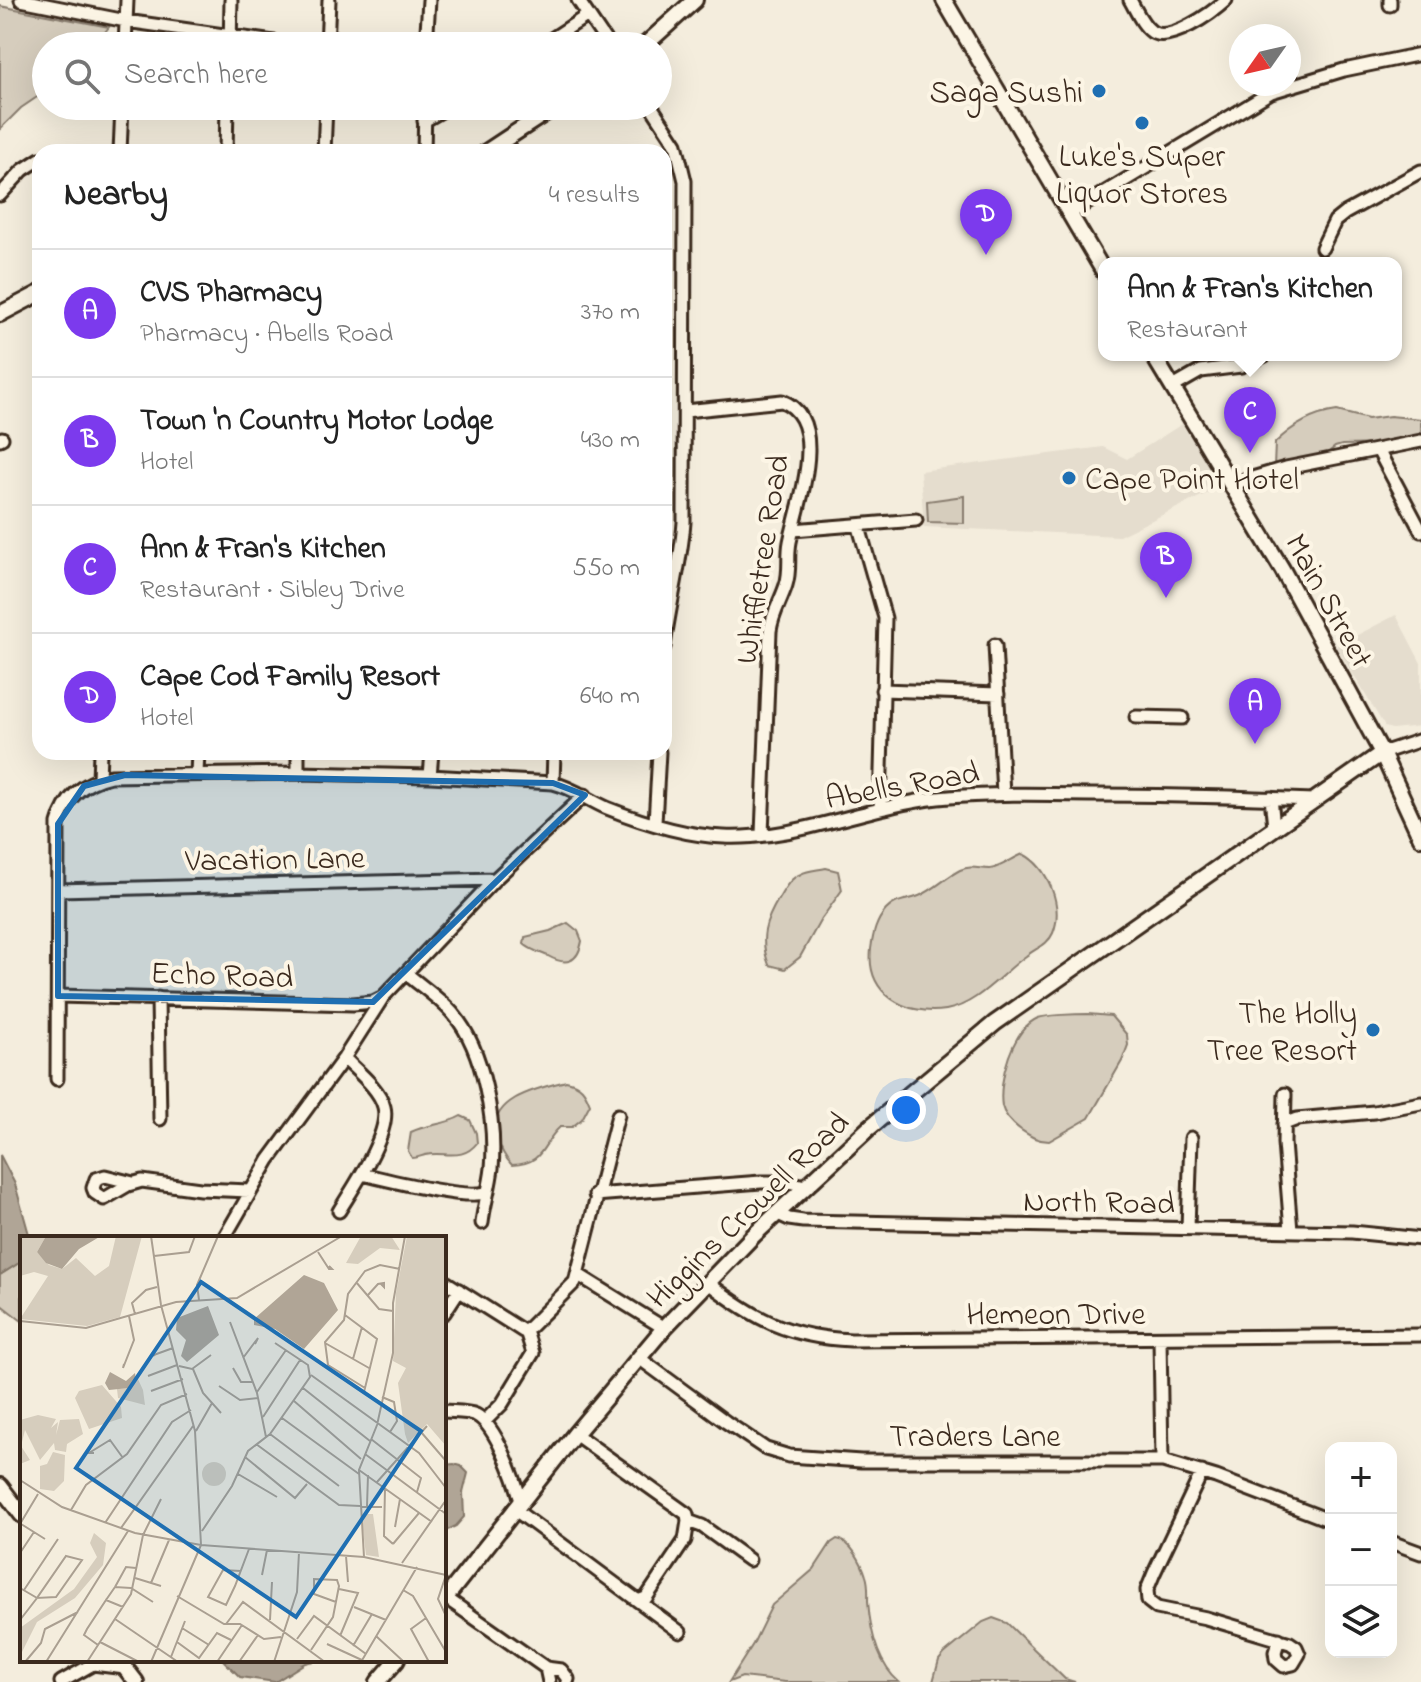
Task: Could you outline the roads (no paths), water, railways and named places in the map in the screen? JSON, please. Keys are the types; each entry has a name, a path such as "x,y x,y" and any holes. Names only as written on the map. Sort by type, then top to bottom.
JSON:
{"main road":[{"path":"660,32 695,0"},
{"path":"944,0 1098,262"},
{"path":"498,144 535,120"},
{"path":"0,314 32,297"},
{"name":"Main Street","path":"1157,361 1283,571 1382,753 1421,838"},
{"name":"Higgins Crowell Road","path":"446,1598 575,1434 664,1328 805,1186 901,1100 995,1023 1382,753"},
{"path":"0,1486 20,1512"},
{"path":"378,1682 395,1662"},
{"path":"122,1664 136,1682"}],"street":[{"path":"21,0 183,32"},
{"path":"126,32 127,0"},
{"path":"230,32 231,0"},
{"path":"328,32 329,0"},
{"path":"427,32 429,0"},
{"path":"578,0 600,32"},
{"path":"1130,0 1151,31 1161,35 1183,29 1226,0"},
{"path":"562,32 588,15"},
{"path":"1069,214 1271,92 1344,70 1421,54"},
{"path":"120,144 121,120"},
{"path":"226,144 227,120"},
{"path":"324,144 325,120"},
{"path":"660,120 676,144 684,168 682,547 672,593"},
{"path":"424,121 424,144"},
{"path":"0,195 32,164"},
{"path":"1322,248 1329,230 1345,213 1421,171"},
{"path":"1173,387 1201,371 1241,366 1252,361"},
{"name":"Whiffletree Road","path":"685,411 782,401 794,408 804,426 808,467 793,530 786,584 770,631 762,834"},
{"path":"1232,484 1252,476 1421,441"},
{"path":"1378,450 1421,531"},
{"path":"793,530 916,520"},
{"path":"859,527 885,618 880,809"},
{"path":"995,645 1003,794"},
{"path":"882,690 998,694"},
{"path":"1136,717 1182,718"},
{"path":"1382,753 1421,740"},
{"path":"57,1079 57,836 60,817 76,792 99,779 100,760"},
{"path":"197,774 198,760"},
{"path":"298,760 298,773"},
{"path":"430,776 431,760"},
{"path":"553,783 554,760"},
{"path":"655,823 659,760"},
{"name":"Abells Road","path":"99,779 125,775 298,773 553,783 585,795 605,807 655,823 722,837 812,826 924,800 1003,794 1313,800"},
{"path":"225,1236 269,1160 344,1058 383,997 495,879 585,795"},
{"path":"1271,798 1274,827"},
{"name":"Vacation Lane","path":"58,890 495,879"},
{"path":"407,974 453,1013 472,1041 478,1060 492,1129 492,1174 485,1193 482,1223"},
{"name":"Echo Road","path":"58,996 353,1004 373,1002 383,997"},
{"path":"158,998 160,1119"},
{"path":"339,1211 362,1174 385,1119 384,1105 366,1080 344,1058"},
{"path":"1285,1094 1291,1231"},
{"path":"1284,1124 1297,1119 1374,1112 1421,1103"},
{"path":"526,1331 575,1282 618,1115"},
{"path":"1188,1228 1191,1138"},
{"path":"362,1174 440,1190 478,1195 485,1193"},
{"path":"133,1183 142,1181 200,1189 250,1191"},
{"path":"595,1195 761,1182 789,1182 805,1186"},
{"name":"North Road","path":"776,1213 803,1221 1352,1232 1421,1239"},
{"path":"577,1274 664,1328"},
{"path":"446,1282 526,1331"},
{"name":"Hemeon Drive","path":"707,1282 781,1329 814,1338 1421,1335"},
{"path":"446,1310 459,1290"},
{"path":"485,1421 502,1404 533,1353 526,1331"},
{"path":"1160,1338 1162,1461"},
{"name":"Traders Lane","path":"639,1358 766,1449 789,1456 861,1461 1162,1461 1202,1472 1325,1519"},
{"path":"446,1411 470,1413 485,1421 495,1434 518,1505 680,1632"},
{"path":"575,1434 687,1514 685,1540 646,1598 638,1601"},
{"path":"1202,1472 1154,1573 1146,1594 1148,1601 1157,1608 1279,1639"},
{"path":"688,1521 702,1526 749,1560"},
{"path":"1397,1544 1421,1553"},
{"path":"446,1600 546,1668 561,1670 567,1682"},
{"path":"61,1682 93,1662 122,1664"},
{"path":"546,1668 549,1682"}],"place":[{"name":"Saga Sushi","path":"1099,91"},
{"name":"Luke's Super Liquor Stores","path":"1142,123"},
{"name":"Cape Cod Family Resort","path":"986,255"},
{"name":"Ann & Fran's Kitchen","path":"1250,453"},
{"name":"Cape Point Hotel","path":"1069,478"},
{"name":"Town 'n Country Motor Lodge","path":"1166,598"},
{"name":"CVS Pharmacy","path":"1255,744"},
{"name":"The Holly Tree Resort","path":"1373,1030"}]}
